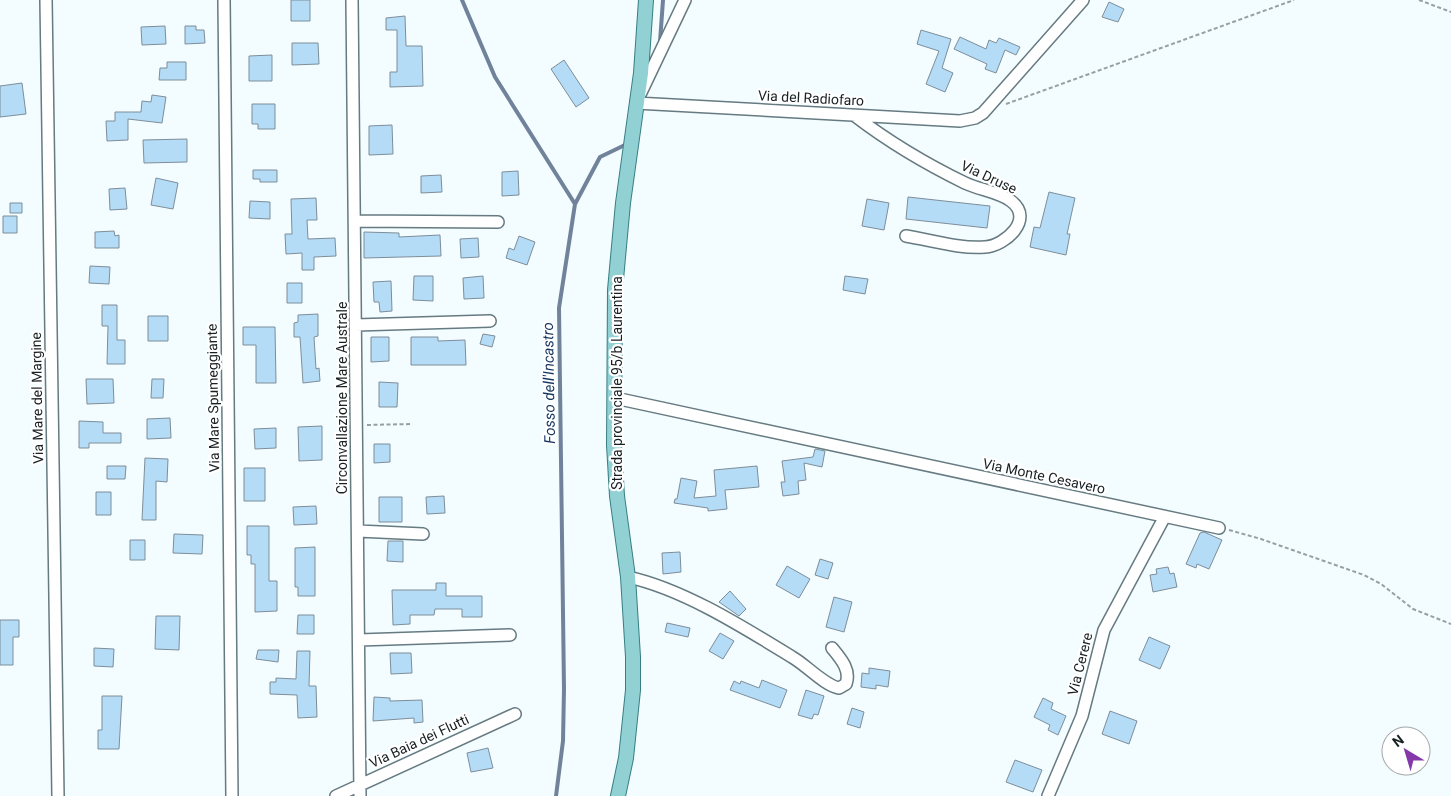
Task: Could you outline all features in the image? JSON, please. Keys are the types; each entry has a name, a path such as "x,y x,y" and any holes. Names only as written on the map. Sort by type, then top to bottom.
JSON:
{"main road":[{"name":"Strada provinciale 95/b Laurentina","path":"618,796 626,758 633,690 633,658 628,577 617,496 615,290 623,203 641,73 646,0"}],"street":[{"name":"Via Mare del Margine","path":"46,0 58,796"},
{"name":"Via Mare Spumeggiante","path":"224,0 232,796"},
{"name":"Circonvallazione Mare Australe","path":"352,0 356,221 360,790"},
{"path":"636,103 686,0"},
{"name":"Via del Radiofaro","path":"636,103 960,121 975,118 983,113 1083,0"},
{"name":"Via Druse","path":"855,116 889,141 950,175 975,187 1008,199 1016,206 1020,214 1018,224 1011,234 993,246 974,247 906,236"},
{"path":"356,221 498,222"},
{"path":"356,325 490,321"},
{"name":"Via Monte Cesavero","path":"615,398 1164,518 1219,528"},
{"name":"Via Cerere","path":"1048,796 1082,716 1104,630 1164,518"},
{"path":"358,531 423,534"},
{"path":"628,577 654,583 676,592 786,653 830,685 839,688 846,684 847,676 843,662 832,648"},
{"path":"359,640 510,635"},
{"name":"Via Baia dei Flutti","path":"336,796 360,790 515,714"}],"path":[{"path":"983,113 1294,0"},
{"path":"1420,0 1451,12"},
{"path":"357,425 412,424"},
{"path":"1219,528 1248,534 1360,574 1380,584 1413,609 1451,624"}],"building":[{"path":"291,0 310,0 310,21 291,21"},
{"path":"1109,2 1124,9 1118,22 1102,17"},
{"path":"405,16 406,46 422,46 423,86 390,87 390,72 397,72 397,30 386,30 386,18"},
{"path":"165,26 166,44 142,45 141,27"},
{"path":"185,26 196,26 196,30 204,30 205,43 185,44"},
{"path":"921,30 951,39 942,68 953,73 945,92 926,84 939,51 917,44"},
{"path":"960,37 986,49 989,40 996,43 999,38 1020,47 1016,55 1005,50 996,73 985,69 987,64 954,49"},
{"path":"292,43 318,43 319,64 292,65"},
{"path":"272,55 272,81 249,81 249,56"},
{"path":"564,60 589,98 576,107 551,69"},
{"path":"167,62 186,62 186,80 159,80 160,68 167,68"},
{"path":"22,83 26,114 0,117 0,86"},
{"path":"152,95 166,97 162,123 128,119 128,140 107,141 106,121 115,121 115,112 141,112 142,101 151,102"},
{"path":"252,104 275,104 275,129 258,129 258,124 252,124"},
{"path":"392,125 393,154 369,155 369,126"},
{"path":"187,139 187,162 144,163 143,140"},
{"path":"253,170 277,170 277,182 260,182 260,179 253,179"},
{"path":"518,171 519,195 502,196 502,172"},
{"path":"441,175 442,192 421,193 421,176"},
{"path":"156,178 178,183 173,209 151,205"},
{"path":"125,188 127,209 110,210 109,189"},
{"path":"1049,192 1075,198 1067,234 1070,234 1066,255 1030,247 1034,227 1040,228"},
{"path":"908,197 990,206 987,228 906,219"},
{"path":"316,198 317,220 307,220 308,239 335,238 336,256 314,257 314,270 302,270 302,253 286,254 285,234 292,234 291,199"},
{"path":"867,199 889,203 884,230 862,226"},
{"path":"250,201 270,202 270,219 249,218"},
{"path":"10,203 22,203 22,213 10,213"},
{"path":"3,216 17,216 17,233 3,233"},
{"path":"114,231 115,236 119,235 119,248 95,248 95,232"},
{"path":"364,232 399,233 399,237 440,235 441,256 364,258"},
{"path":"519,236 535,242 527,265 506,258 509,248 514,250"},
{"path":"478,238 479,257 461,258 460,239"},
{"path":"90,266 110,267 109,284 89,283"},
{"path":"414,276 433,276 433,301 413,300"},
{"path":"483,276 484,298 464,299 463,278"},
{"path":"845,276 868,279 865,294 843,290"},
{"path":"391,281 392,311 380,312 379,302 374,302 373,282"},
{"path":"287,283 302,283 302,303 287,303"},
{"path":"102,305 117,305 117,340 125,340 125,364 107,364 108,326 102,326"},
{"path":"318,314 318,336 314,337 316,369 319,368 320,381 303,383 300,337 294,337 294,323 298,322 298,315"},
{"path":"148,316 168,316 168,341 148,341"},
{"path":"243,327 275,327 276,383 256,383 256,345 243,345"},
{"path":"483,334 495,336 492,347 480,344"},
{"path":"371,337 389,337 389,361 371,362"},
{"path":"411,337 438,337 438,341 465,340 466,365 411,365"},
{"path":"86,379 113,379 114,403 87,404"},
{"path":"152,379 164,379 163,398 151,398"},
{"path":"379,382 398,383 397,407 379,407"},
{"path":"170,418 171,438 147,439 147,419"},
{"path":"79,421 103,422 103,433 121,433 121,443 89,443 89,448 79,448"},
{"path":"322,426 322,460 299,461 298,427"},
{"path":"276,428 276,448 255,449 254,429"},
{"path":"374,444 390,444 390,462 374,463"},
{"path":"815,449 825,451 822,467 804,463 806,480 798,481 799,494 783,496 781,482 785,482 782,461 813,457"},
{"path":"145,458 168,459 167,482 156,481 156,520 142,520"},
{"path":"107,466 126,466 125,479 107,479"},
{"path":"757,466 759,487 725,490 727,509 708,511 708,508 674,503 675,499 677,499 681,478 697,481 694,498 716,496 714,470"},
{"path":"244,468 265,468 265,501 244,501"},
{"path":"96,492 111,492 111,515 96,515"},
{"path":"444,496 445,513 427,514 426,497"},
{"path":"379,497 402,497 402,522 379,522"},
{"path":"316,506 317,524 294,525 293,507"},
{"path":"247,526 269,526 269,581 277,581 277,611 255,612 255,564 251,564 251,555 247,555"},
{"path":"1204,532 1222,540 1209,569 1197,564 1196,568 1186,564 1200,533"},
{"path":"174,534 203,535 202,554 173,553"},
{"path":"130,540 145,540 145,560 130,560"},
{"path":"388,541 403,541 403,562 387,561"},
{"path":"315,547 315,596 298,596 298,587 295,587 295,548"},
{"path":"680,552 681,572 663,574 662,553"},
{"path":"820,559 833,563 828,579 815,575"},
{"path":"787,566 810,579 799,598 776,585"},
{"path":"1168,567 1170,574 1174,573 1177,587 1153,592 1150,575 1157,574 1156,569"},
{"path":"436,583 446,583 446,596 482,596 482,617 462,617 462,609 435,609 434,615 410,615 410,624 393,625 392,590 436,590"},
{"path":"730,591 746,609 739,616 719,602"},
{"path":"834,597 852,602 844,632 826,627"},
{"path":"298,615 314,615 314,634 297,634"},
{"path":"156,616 180,616 179,650 155,649"},
{"path":"0,620 19,620 19,637 13,637 13,665 0,665"},
{"path":"667,623 690,628 688,637 665,632"},
{"path":"720,633 734,641 723,659 709,651"},
{"path":"1149,637 1170,646 1160,669 1139,660"},
{"path":"94,648 114,649 113,667 94,666"},
{"path":"258,650 279,650 278,662 256,659"},
{"path":"297,651 310,651 309,686 316,686 317,717 298,718 297,695 270,694 270,682 276,682 276,678 296,679"},
{"path":"390,653 411,653 412,673 391,674"},
{"path":"869,668 890,671 888,687 876,685 876,689 861,687 862,673 869,674"},
{"path":"762,680 787,690 780,708 730,690 734,681 740,684 741,681 759,688"},
{"path":"806,690 824,696 818,715 814,714 812,719 798,715"},
{"path":"102,696 122,696 119,749 98,749 98,730 102,730"},
{"path":"374,697 390,698 390,701 422,700 423,722 414,723 414,718 373,721"},
{"path":"1043,698 1053,703 1051,709 1066,716 1058,735 1048,730 1050,725 1034,717"},
{"path":"852,708 864,712 860,728 847,724"},
{"path":"1110,711 1137,721 1129,744 1102,734"},
{"path":"488,748 493,768 471,772 467,753"},
{"path":"1015,760 1042,770 1033,792 1006,782"}],"waterway":[{"name":"Fosso dell'Incastro","path":"462,0 495,77 575,204 559,308 564,689 563,741 556,796"},
{"path":"660,42 663,0"},
{"path":"575,204 600,157 627,144"}]}
